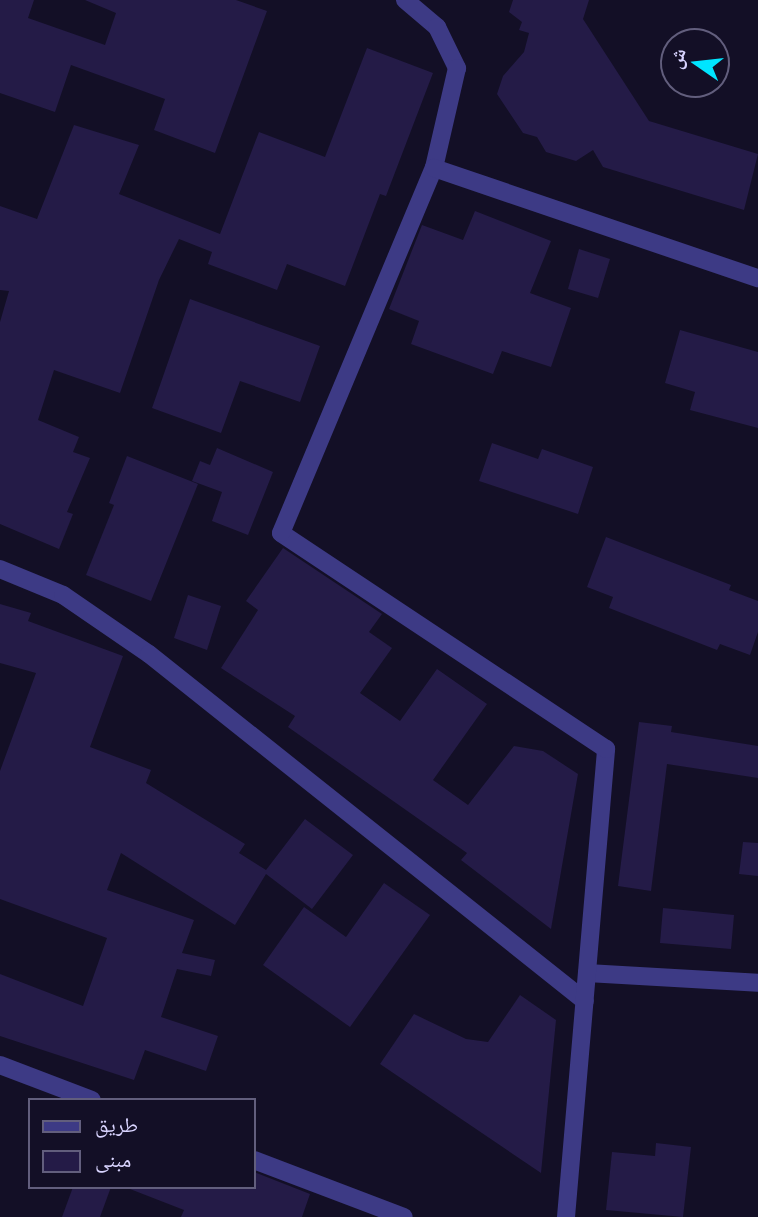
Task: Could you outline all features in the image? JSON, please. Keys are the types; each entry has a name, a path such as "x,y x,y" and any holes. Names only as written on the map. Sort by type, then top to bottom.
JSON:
{"street":[{"path":"405,0 437,27 457,68 434,168 281,533 606,750 566,1217"},
{"path":"434,168 758,278"},
{"path":"0,569 63,595 149,654 585,1001"},
{"path":"587,973 758,983"},
{"path":"0,1065 87,1098"},
{"path":"256,1161 404,1217"}],"building":[{"path":"0,0 34,0 28,18 105,45 116,13 85,0 236,0 267,11 215,153 154,130 165,99 71,65 55,112 0,93"},
{"path":"513,0 589,0 583,19 649,121 758,154 744,210 603,167 593,150 576,161 546,152 537,137 523,133 497,94 503,76 524,52 529,33 519,30 522,22 509,12"},
{"path":"367,48 433,73 386,196 380,194 345,286 287,264 277,290 208,264 212,252 179,239 159,280 120,393 54,370 38,420 79,437 73,452 90,458 67,512 73,514 59,549 0,524 0,322 9,291 0,290 0,206 37,219 74,125 139,145 119,194 220,234 259,132 325,157"},
{"path":"475,211 551,241 530,293 571,308 551,367 502,351 493,374 411,344 419,321 389,309 422,225 463,240"},
{"path":"579,249 610,259 598,298 568,289"},
{"path":"190,299 320,346 300,402 240,381 221,433 152,408"},
{"path":"680,330 758,352 758,428 690,410 695,392 665,383"},
{"path":"492,443 538,459 542,449 593,467 578,514 479,481"},
{"path":"217,448 273,472 248,535 212,521 222,492 192,481 200,461 210,465"},
{"path":"127,456 198,484 151,601 86,575 114,505 109,503"},
{"path":"606,537 731,585 729,590 758,601 758,632 750,655 720,644 717,650 609,608 613,597 587,587"},
{"path":"283,548 382,614 369,632 392,648 360,693 400,721 437,669 487,704 433,780 468,805 514,746 543,751 578,774 551,929 461,860 467,853 288,727 295,716 221,668 258,610 246,601"},
{"path":"188,595 221,606 207,650 174,638"},
{"path":"0,604 31,613 28,621 123,656 90,747 151,770 146,783 245,844 239,853 266,870 305,819 353,855 312,909 266,874 235,925 121,853 107,890 194,920 182,953 215,960 211,976 177,969 161,1017 218,1036 206,1071 145,1050 134,1080 0,1036 0,974 83,1006 107,938 0,899 0,771 36,673 0,663"},
{"path":"639,722 672,726 671,732 758,746 758,778 667,764 651,891 618,886"},
{"path":"743,842 758,843 758,876 739,874"},
{"path":"384,883 430,915 350,1027 263,965 304,907 346,937"},
{"path":"663,908 734,915 731,949 660,943"},
{"path":"520,995 556,1020 541,1173 380,1064 414,1014 466,1039 488,1042"},
{"path":"656,1143 691,1147 683,1217 606,1210 612,1152 655,1156"},
{"path":"256,1173 310,1194 302,1217 181,1217 184,1210 130,1189 256,1189"},
{"path":"72,1189 110,1189 100,1217 62,1217"}]}
